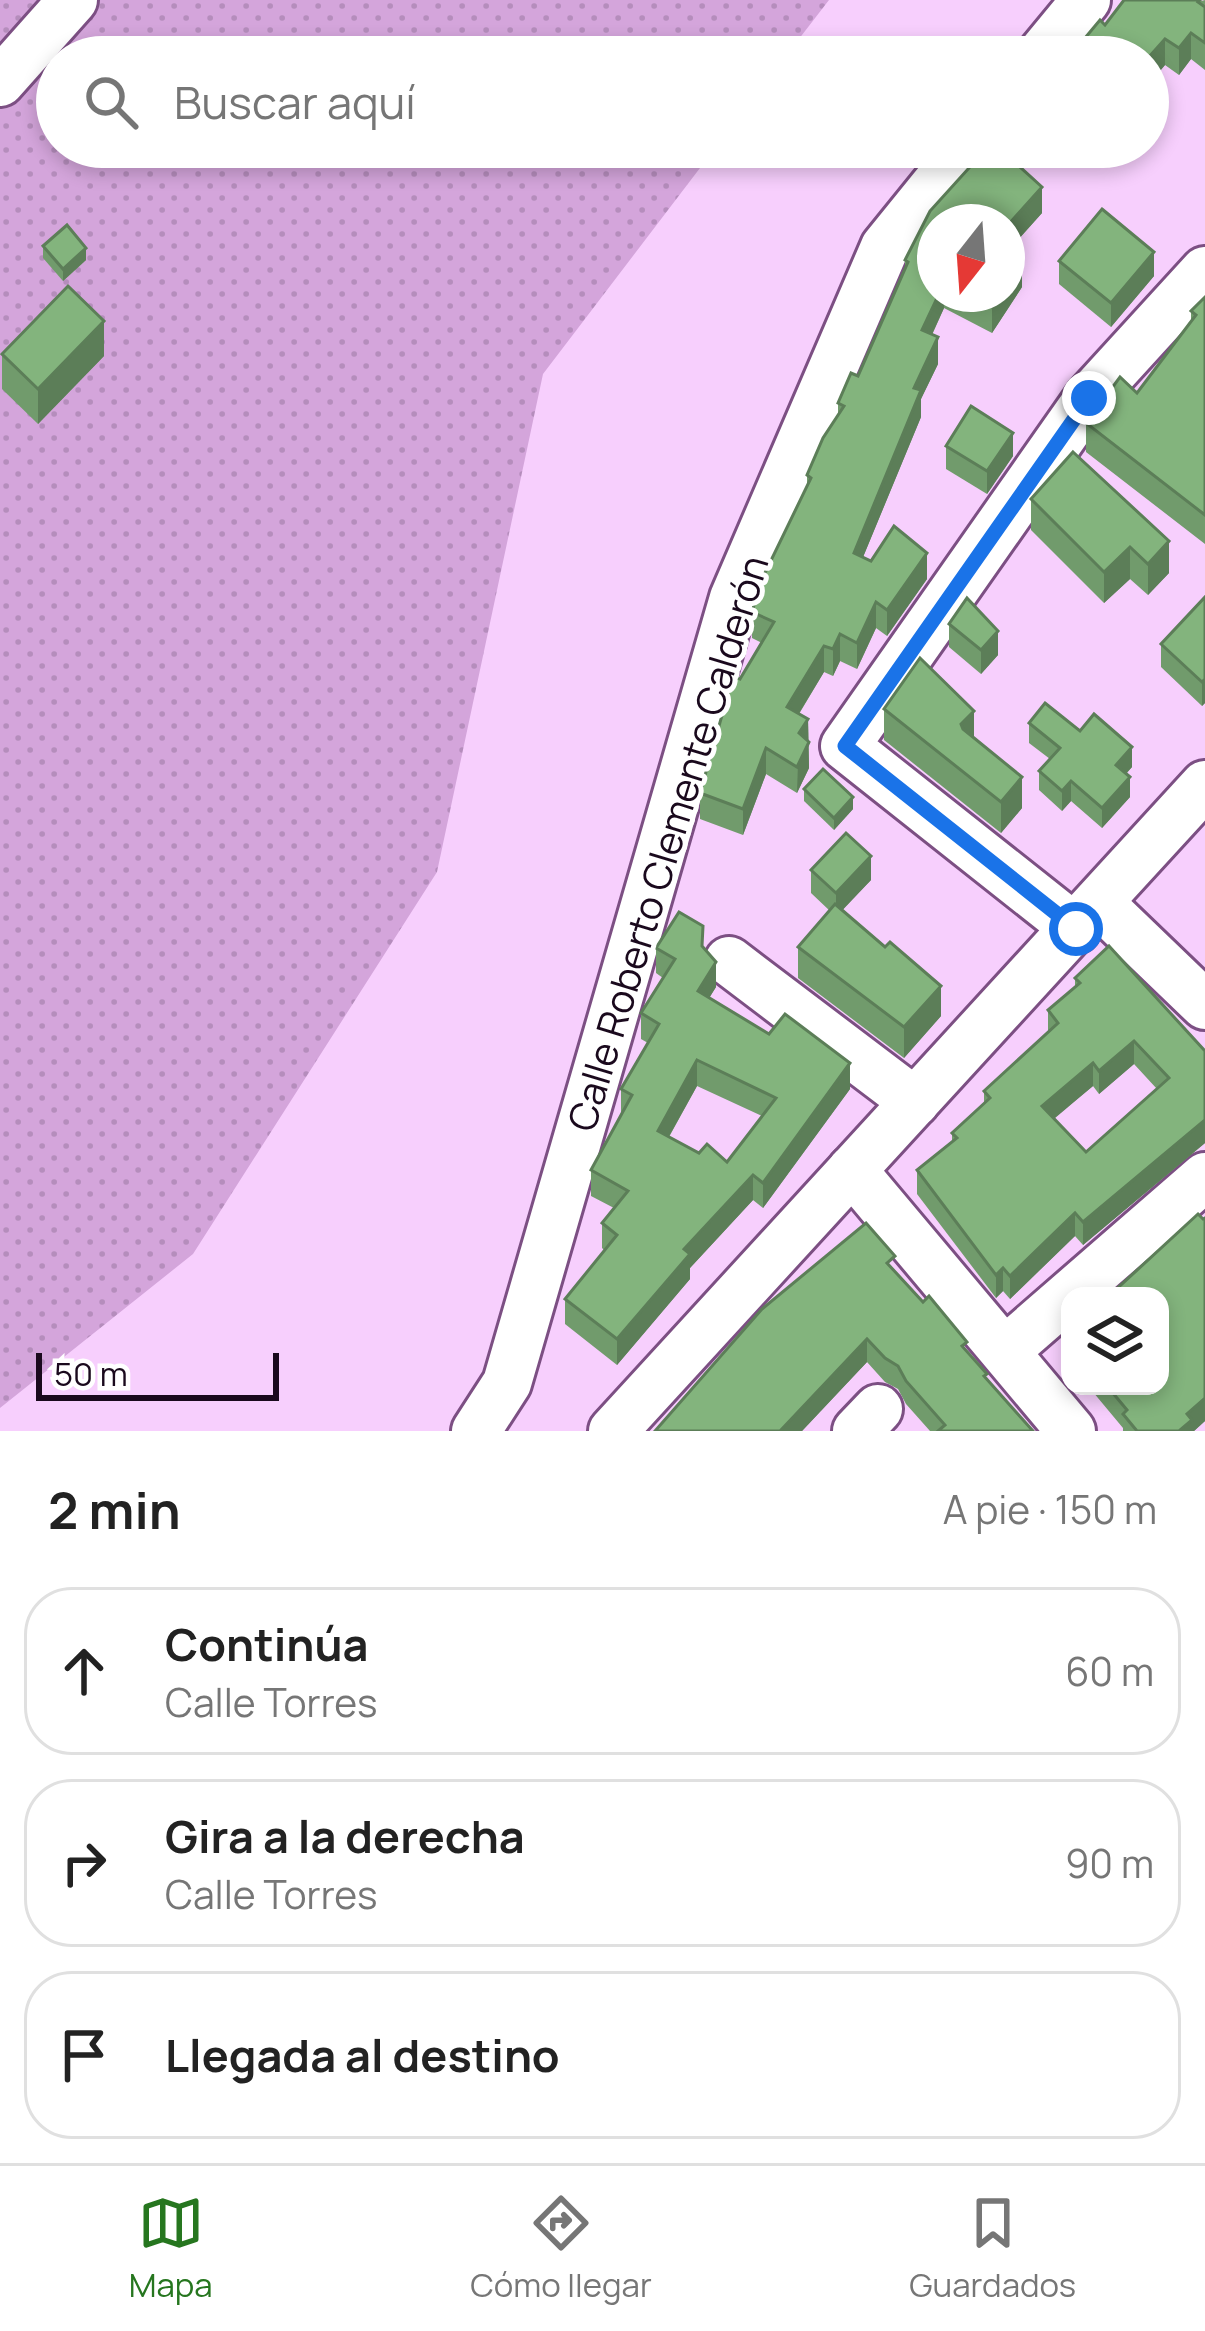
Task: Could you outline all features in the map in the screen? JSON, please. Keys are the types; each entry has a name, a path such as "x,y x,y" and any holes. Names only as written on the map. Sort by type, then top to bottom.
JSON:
{"street":[{"path":"41,36 73,0"},
{"path":"1057,36 1086,0"},
{"path":"0,82 36,42"},
{"name":"Calle Roberto Clemente Calderón","path":"476,1431 507,1383 734,598 885,247 949,168"},
{"path":"1194,281 1089,398 845,746 1205,1005"},
{"path":"613,1431 1205,785"},
{"path":"729,961 915,1102"},
{"path":"852,1170 1071,1431"},
{"path":"1005,1351 1205,1178"}],"shaded area":[{"path":"0,0 829,0 801,36 36,36 36,168 700,168 543,374 437,872 193,1254 0,1408"}],"building":[{"path":"1124,0 1200,0 1205,7 1205,43 1191,33 1179,48 1169,36 1087,36 1100,20 1105,25"},
{"path":"969,168 1021,168 1042,187 1025,206 936,204"},
{"path":"1102,209 1154,252 1111,303 1059,261"},
{"path":"67,225 86,248 63,269 43,246"},
{"path":"917,236 917,312 930,312 922,330 938,337 914,388 921,390 854,553 871,561 894,526 927,553 887,610 876,602 857,643 840,634 833,649 824,646 787,707 808,719 799,733 809,742 797,767 766,748 743,809 700,793 730,687 736,677 740,679 774,622 752,612 761,581 811,478 807,475 823,438 844,406 838,403 851,373 858,376"},
{"path":"68,286 104,321 38,389 2,354"},
{"path":"1205,297 1205,515 1086,423 1120,377 1137,393"},
{"path":"971,406 1013,433 987,471 946,446"},
{"path":"1073,452 1169,541 1148,564 1130,547 1104,572 1031,499"},
{"path":"1205,597 1205,679 1202,682 1161,644"},
{"path":"967,598 998,631 981,650 949,624"},
{"path":"920,658 974,711 961,724 963,729 1022,777 1001,802 884,709"},
{"path":"1045,703 1080,731 1094,714 1132,747 1116,765 1130,777 1102,808 1071,781 1062,791 1039,771 1060,748 1029,723"},
{"path":"823,769 853,797 834,818 804,789"},
{"path":"846,833 871,856 836,893 811,870"},
{"path":"835,904 941,986 904,1027 798,947"},
{"path":"679,912 703,926 702,946 716,962 698,991 769,1034 785,1014 850,1063 763,1183 753,1175 684,1249 690,1254 617,1339 565,1299 617,1235 602,1223 628,1191 591,1170 632,1095 621,1089 659,1024 641,1013 675,959 656,948","holes":["697,1060 776,1098 727,1162 707,1144 699,1153 658,1131"]},
{"path":"1109,946 1205,1051 1205,1120 1083,1222 1075,1213 1010,1276 1003,1268 996,1275 917,1170 957,1138 952,1133 990,1098 984,1091 1058,1023 1048,1010 1080,983 1075,978","holes":["1134,1041 1169,1078 1086,1152 1042,1106 1093,1063 1099,1071"]},
{"path":"1198,1214 1205,1218 1205,1398 1187,1414 1192,1420 1179,1431 1137,1431 1114,1395 1169,1395 1169,1287 1119,1287"},
{"path":"866,1223 895,1256 887,1263 923,1302 929,1296 967,1342 962,1346 987,1374 984,1376 1033,1431 938,1431 945,1425 898,1366 867,1339 780,1431 655,1431 762,1309"}],"route":[{"path":"1076,929 845,746 1089,398"}]}
